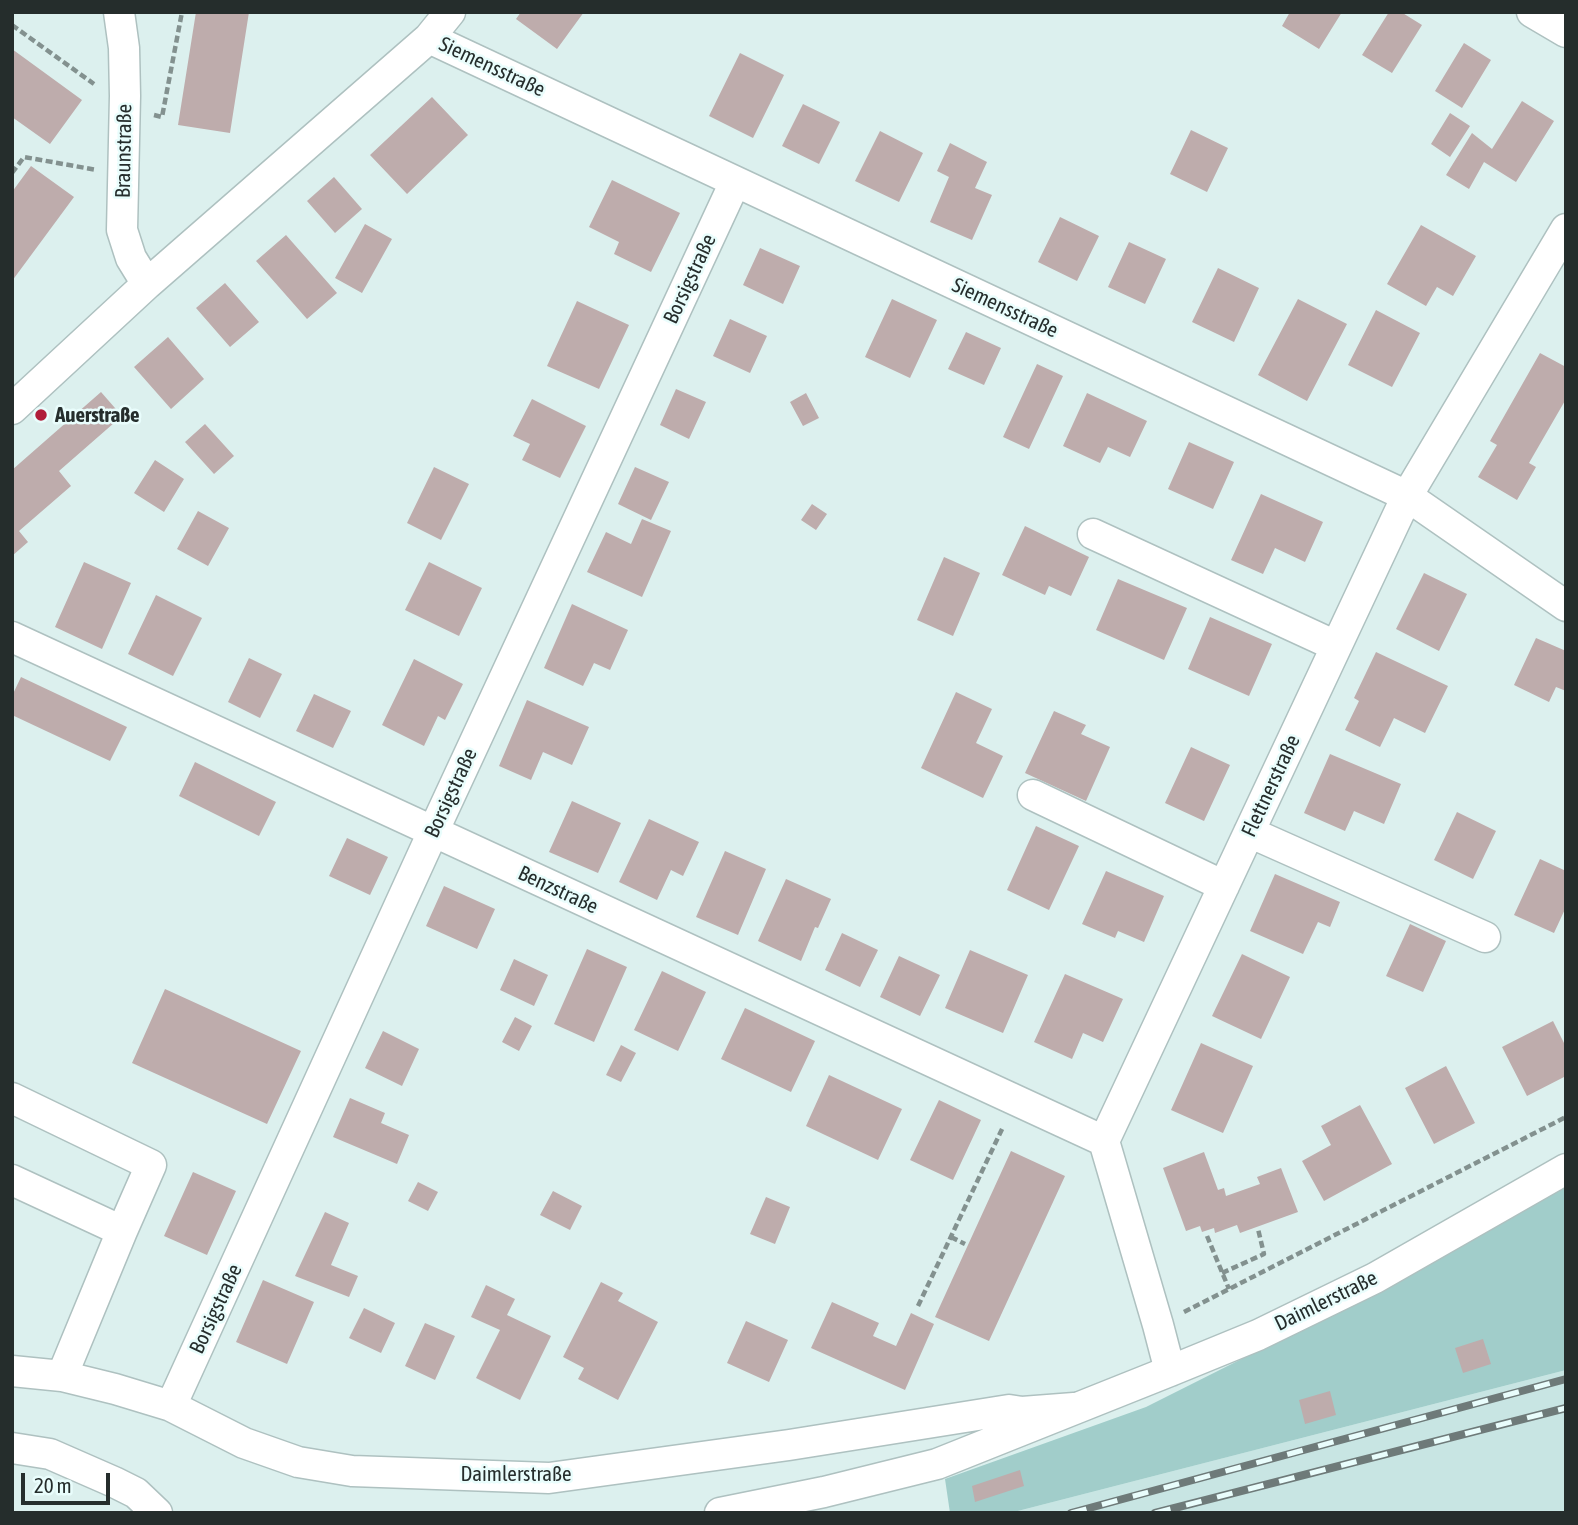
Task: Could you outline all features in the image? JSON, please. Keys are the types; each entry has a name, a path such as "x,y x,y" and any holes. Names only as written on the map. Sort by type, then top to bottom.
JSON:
{"street":[{"name":"Braunstraße","path":"119,12 124,48 125,106 122,230 131,258 147,284"},
{"path":"12,409 147,284 429,38 450,12"},
{"path":"1532,12 1566,32"},
{"name":"Siemensstraße","path":"429,38 1407,496 1566,606"},
{"name":"Borsigstraße","path":"171,1406 433,832 735,182"},
{"name":"Flettnerstraße","path":"1104,1141 1407,496 1566,229"},
{"path":"1093,534 1336,646"},
{"name":"Benzstraße","path":"12,637 1104,1141"},
{"path":"1033,796 1224,886"},
{"path":"1249,832 1485,937"},
{"path":"12,1098 151,1165 62,1376"},
{"path":"1104,1141 1170,1371"},
{"name":"Daimlerstraße","path":"720,1513 824,1492 937,1464 1170,1371 1258,1335 1375,1278 1566,1169"},
{"path":"12,1180 122,1231"},
{"name":"Daimlerstraße","path":"12,1371 62,1376 171,1406 244,1443 298,1462 352,1471 549,1478 789,1445 1009,1410 1022,1412 1074,1408"},
{"path":"12,1448 50,1454 114,1482 136,1493 157,1513"}],"path":[{"path":"12,25 125,106 162,117 182,12"},
{"path":"12,173 24,157 124,175"},
{"path":"918,1306 1015,1100"},
{"path":"1158,1325 1566,1117"},
{"path":"1222,1273 1264,1254 1258,1229"},
{"path":"1207,1236 1229,1289"},
{"path":"951,1237 964,1244"}],"shaded area":[{"path":"1566,1184 1566,1370 1010,1513 950,1513 945,1479 1146,1407 1369,1295"},
{"path":"1566,1370 1566,1513 1010,1513"}],"building":[{"path":"196,12 249,12 230,133 178,125"},
{"path":"521,12 584,12 557,49 516,19"},
{"path":"1290,12 1342,12 1319,49 1282,26"},
{"path":"1389,12 1401,12 1422,25 1392,73 1362,55"},
{"path":"1464,43 1491,60 1462,108 1435,91"},
{"path":"12,49 82,100 50,144 12,117"},
{"path":"740,53 784,75 753,138 709,116"},
{"path":"432,97 468,135 407,194 370,155"},
{"path":"1522,101 1554,121 1516,182 1484,162 1469,189 1446,175 1472,133 1492,149"},
{"path":"803,104 840,122 819,164 782,146"},
{"path":"1450,113 1470,126 1450,157 1431,144"},
{"path":"1191,130 1228,148 1207,192 1170,174"},
{"path":"880,131 923,153 899,202 855,181"},
{"path":"950,143 987,162 975,188 992,195 972,240 930,222 949,177 937,171"},
{"path":"31,166 74,197 12,281 12,192"},
{"path":"334,177 362,209 335,233 307,201"},
{"path":"612,180 680,213 651,272 614,254 619,242 589,227"},
{"path":"1060,217 1099,236 1077,281 1038,262"},
{"path":"365,224 392,239 362,293 335,278"},
{"path":"1421,225 1476,256 1453,296 1437,287 1426,306 1387,284"},
{"path":"286,235 337,293 307,319 256,261"},
{"path":"1129,242 1166,259 1145,304 1108,287"},
{"path":"760,248 800,266 783,304 743,285"},
{"path":"1218,268 1259,288 1234,342 1192,322"},
{"path":"225,283 259,322 230,347 196,308"},
{"path":"892,299 937,320 910,378 865,357"},
{"path":"1298,299 1347,324 1307,401 1258,375"},
{"path":"577,301 629,325 599,389 547,366"},
{"path":"1376,310 1420,333 1392,387 1348,365"},
{"path":"730,319 767,336 750,373 713,356"},
{"path":"966,332 1001,348 984,385 948,369"},
{"path":"168,337 204,379 171,409 134,367"},
{"path":"1540,353 1566,367 1566,399 1529,463 1536,467 1517,500 1478,477 1497,445 1490,441"},
{"path":"1037,364 1063,376 1029,449 1003,437"},
{"path":"676,389 706,402 689,439 660,425"},
{"path":"101,392 122,416 59,471 71,486 19,531 28,542 12,556 12,470"},
{"path":"806,393 819,418 803,426 790,402"},
{"path":"1087,393 1147,421 1130,457 1108,447 1100,463 1063,446"},
{"path":"532,399 586,426 560,478 522,460 530,444 513,436"},
{"path":"205,424 234,456 214,474 185,442"},
{"path":"1189,442 1234,462 1213,509 1168,489"},
{"path":"155,460 184,479 164,512 134,493"},
{"path":"434,467 469,484 441,540 407,523"},
{"path":"635,467 669,482 651,520 618,504"},
{"path":"1261,494 1323,522 1305,562 1275,548 1263,574 1231,560"},
{"path":"812,504 827,514 816,530 801,520"},
{"path":"198,511 229,528 208,566 177,549"},
{"path":"642,519 671,531 642,597 587,572 606,532 631,544"},
{"path":"1025,526 1089,557 1071,596 1049,586 1045,595 1002,575"},
{"path":"944,557 980,573 953,636 917,620"},
{"path":"84,562 131,583 102,649 55,627"},
{"path":"429,562 482,588 459,636 405,610"},
{"path":"1424,573 1467,594 1439,651 1396,629"},
{"path":"1118,579 1187,608 1164,660 1096,630"},
{"path":"156,595 202,618 173,676 128,654"},
{"path":"572,604 628,630 610,670 594,663 583,686 544,668"},
{"path":"1210,617 1272,644 1249,696 1188,669"},
{"path":"1536,638 1566,651 1566,691 1556,687 1549,702 1514,685"},
{"path":"1376,652 1448,686 1425,733 1394,718 1380,747 1345,730 1359,701 1354,698"},
{"path":"249,658 282,674 260,718 228,702"},
{"path":"414,659 463,684 445,720 438,716 424,746 382,725"},
{"path":"21,677 127,727 110,761 12,715 12,696"},
{"path":"956,692 992,709 976,743 1003,756 983,798 921,768"},
{"path":"314,694 351,711 333,748 296,731"},
{"path":"527,700 589,727 572,765 543,752 531,780 499,766"},
{"path":"1054,711 1086,725 1081,734 1110,747 1086,801 1025,773"},
{"path":"1191,747 1230,765 1204,821 1165,803"},
{"path":"1330,754 1401,784 1384,824 1354,811 1345,831 1304,813"},
{"path":"195,762 276,802 259,836 179,796"},
{"path":"572,801 621,823 598,873 549,852"},
{"path":"1457,812 1496,831 1473,879 1434,860"},
{"path":"649,819 699,842 683,876 671,870 657,900 619,882"},
{"path":"1036,826 1079,846 1049,910 1007,890"},
{"path":"347,838 388,857 370,895 329,876"},
{"path":"725,851 766,869 738,935 696,917"},
{"path":"1540,859 1566,871 1566,907 1554,933 1514,915"},
{"path":"1106,871 1164,896 1144,942 1118,931 1115,938 1082,924"},
{"path":"1275,874 1340,902 1330,927 1318,922 1303,954 1250,931"},
{"path":"786,879 831,899 818,928 815,927 801,961 758,941"},
{"path":"444,886 495,909 477,949 426,926"},
{"path":"1410,924 1446,941 1423,992 1386,976"},
{"path":"842,933 878,950 860,987 825,970"},
{"path":"587,949 627,967 594,1042 554,1024"},
{"path":"970,950 1028,975 1003,1033 945,1008"},
{"path":"1242,954 1290,977 1261,1039 1212,1016"},
{"path":"899,956 940,975 920,1016 880,997"},
{"path":"514,959 548,975 534,1006 500,990"},
{"path":"662,971 706,992 678,1051 634,1030"},
{"path":"1065,974 1123,999 1103,1042 1083,1033 1072,1059 1034,1042"},
{"path":"165,989 301,1051 267,1124 132,1063"},
{"path":"745,1008 815,1041 791,1092 721,1059"},
{"path":"515,1017 532,1026 519,1051 502,1042"},
{"path":"1553,1021 1566,1047 1566,1076 1527,1096 1502,1047"},
{"path":"383,1031 419,1049 402,1086 365,1068"},
{"path":"1201,1043 1253,1066 1223,1133 1171,1110"},
{"path":"621,1045 636,1053 621,1082 606,1075"},
{"path":"1446,1066 1475,1123 1434,1144 1405,1088"},
{"path":"829,1075 902,1109 878,1160 806,1126"},
{"path":"350,1098 385,1113 381,1123 409,1135 397,1164 333,1137"},
{"path":"939,1100 981,1120 953,1180 910,1160"},
{"path":"1360,1105 1392,1164 1324,1201 1302,1161 1331,1145 1321,1126"},
{"path":"1011,1151 1065,1176 989,1341 935,1317"},
{"path":"1204,1152 1218,1190 1224,1188 1226,1196 1260,1184 1257,1177 1281,1168 1298,1212 1240,1233 1237,1225 1215,1233 1214,1228 1202,1232 1200,1226 1186,1231 1163,1168"},
{"path":"193,1172 236,1191 207,1255 164,1236"},
{"path":"418,1182 438,1192 428,1211 408,1201"},
{"path":"553,1191 582,1206 570,1230 540,1215"},
{"path":"766,1197 790,1207 775,1244 750,1234"},
{"path":"325,1212 349,1223 331,1265 358,1276 349,1297 295,1276"},
{"path":"263,1280 314,1302 287,1364 236,1342"},
{"path":"601,1282 623,1293 618,1301 658,1322 618,1400 578,1379 584,1368 563,1357"},
{"path":"486,1285 515,1299 507,1315 551,1336 520,1400 476,1378 500,1330 471,1317"},
{"path":"832,1302 879,1323 873,1336 896,1346 911,1313 934,1324 905,1390 811,1348"},
{"path":"364,1308 395,1323 381,1353 349,1338"},
{"path":"746,1321 788,1340 769,1382 727,1363"},
{"path":"425,1323 455,1336 435,1380 405,1366"},
{"path":"1483,1339 1491,1364 1463,1373 1455,1348"},
{"path":"1330,1391 1336,1415 1305,1424 1299,1400"},
{"path":"1020,1470 1024,1486 975,1502 972,1486"}],"railway":[{"path":"1071,1513 1566,1379"},
{"path":"1155,1513 1566,1408"}],"place":[{"name":"Auerstraße","path":"41,415"}]}
